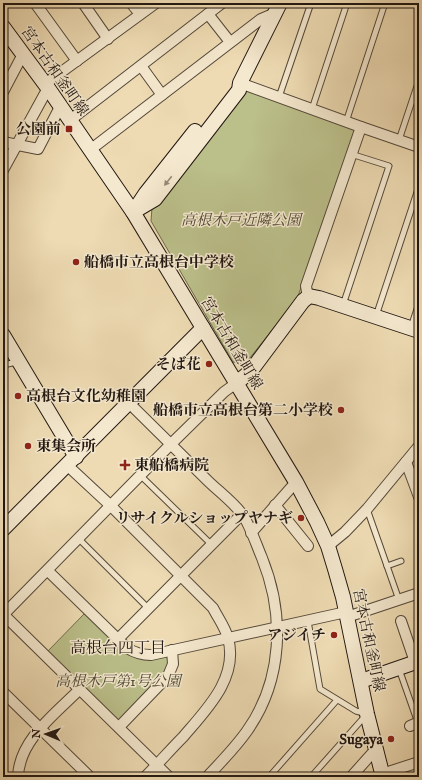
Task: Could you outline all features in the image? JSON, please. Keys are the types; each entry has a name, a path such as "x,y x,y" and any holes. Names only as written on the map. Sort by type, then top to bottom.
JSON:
{"street":[{"path":"35,3 77,61"},
{"path":"82,3 108,39"},
{"path":"132,3 140,14"},
{"path":"3,170 46,86 77,61 156,3"},
{"path":"69,120 222,3"},
{"path":"90,150 230,42 277,8"},
{"path":"133,212 155,199 239,90 240,83 277,8"},
{"path":"208,14 230,42"},
{"name":"宮本古和釜町線","path":"3,27 46,86 133,212 235,384 296,482 317,522 328,546 347,615 367,714 383,776"},
{"path":"3,92 23,54"},
{"path":"141,66 162,95"},
{"path":"240,83 419,147"},
{"path":"3,142 38,149 60,107"},
{"path":"309,296 306,286 361,127"},
{"path":"169,777 3,615 48,571 171,444 224,392 250,372 303,300 309,296 319,298 415,330"},
{"path":"3,529 203,328"},
{"path":"3,335 19,361 72,461 110,506 213,608 228,639 230,657 226,676 219,692 208,709 145,777"},
{"path":"129,404 242,514 264,563 273,592 278,628 277,655 261,707 248,731 207,777"},
{"path":"328,546 345,532 367,509 419,446"},
{"path":"406,462 419,497"},
{"path":"251,533 296,482"},
{"path":"275,505 308,546"},
{"path":"118,639 242,514"},
{"path":"48,571 127,648 138,653 151,655 308,621 347,615 419,593"},
{"path":"361,681 417,662 401,621"},
{"path":"119,727 168,676 173,664 172,650"},
{"path":"18,777 19,764 29,743 40,728 80,690"},
{"path":"3,692 90,777"},
{"path":"351,777 376,749"},
{"path":"383,776 419,762"}],"lane":[{"path":"279,97 311,3"},
{"path":"312,109 347,3"},
{"path":"346,122 384,3"},
{"path":"399,140 419,80"},
{"path":"343,306 389,166 351,154"},
{"path":"376,317 419,186"},
{"path":"415,330 419,303"},
{"path":"3,365 19,361"},
{"path":"141,476 212,545"},
{"path":"367,509 399,600"},
{"path":"79,539 149,608"},
{"path":"387,566 401,561"},
{"path":"308,621 320,689 356,711 367,714 311,777"},
{"path":"399,668 416,724"},
{"path":"269,777 337,700"}],"green space":[{"name":"高根木戸近隣公園","path":"245,90 356,129 297,299 245,364 233,362 151,221 152,208"},
{"name":"高根木戸第1号公園","path":"85,613 120,647 167,655 171,658 170,669 121,721 117,721 47,652"}],"place":[{"name":"公園前","path":"69,129"},
{"name":"船橋市立高根台中学校","path":"76,262"},
{"name":"そば花","path":"209,364"},
{"name":"高根台文化幼稚園","path":"18,396"},
{"name":"船橋市立高根台第二小学校","path":"341,410"},
{"name":"東集会所","path":"28,446"},
{"name":"東船橋病院","path":"125,465"},
{"name":"リサイクルショップヤナギ","path":"301,518"},
{"name":"アジイチ","path":"334,635"},
{"name":"Sugaya","path":"391,739"}],"district":[{"name":"高根台四丁目","path":"118,647"}]}
